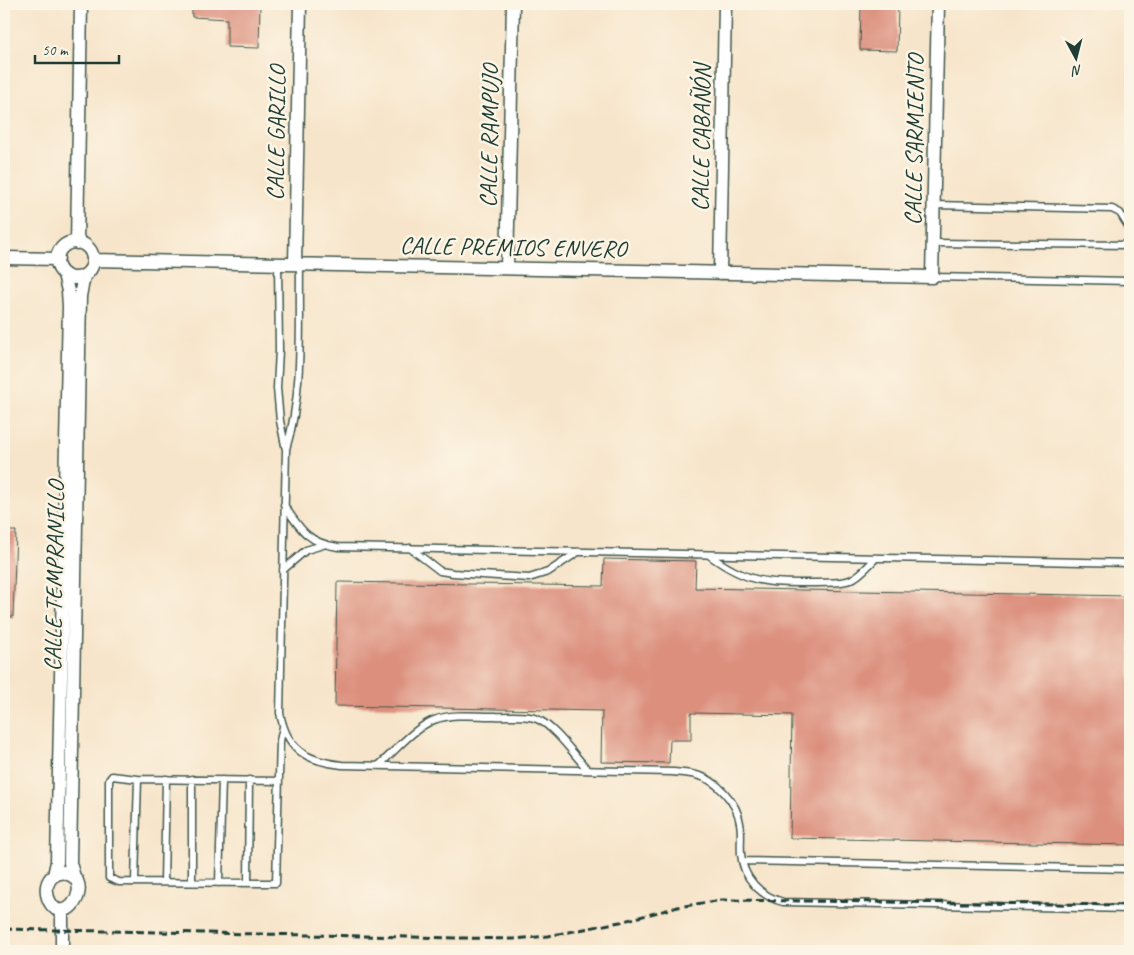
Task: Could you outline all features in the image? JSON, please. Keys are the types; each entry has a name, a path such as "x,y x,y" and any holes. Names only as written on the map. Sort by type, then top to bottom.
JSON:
{"street":[{"path":"77,243 81,4"},
{"name":"CALLE GARILLO","path":"298,264 300,4"},
{"name":"CALLE RAMPUJO","path":"507,268 513,4"},
{"name":"CALLE CABAÑÓN","path":"720,273 725,4"},
{"name":"CALLE SARMIENTO","path":"932,277 938,4"},
{"path":"77,243 86,246 92,252 93,260 92,266 84,276 78,278 64,274 60,270 58,259 61,249 67,245 77,243"},
{"path":"4,258 58,259"},
{"name":"CALLE PREMIOS ENVERO","path":"93,260 932,277"},
{"name":"CALLE TEMPRANILLO","path":"54,875 57,862 69,315 68,292 64,274"},
{"name":"CALLE TEMPRANILLO","path":"74,877 70,863 80,296 84,276"},
{"path":"64,872 74,877 78,886 78,896 73,906 58,910 53,907 47,897 47,884 54,875 64,872"},
{"path":"62,910 62,951"}],"lane":[{"path":"934,205 1112,209 1120,213 1130,229"},
{"path":"933,243 1130,245"},
{"path":"278,264 279,350 277,388 280,421 286,450 280,713 288,738 308,758 322,763 342,765 673,772 697,775 711,781 721,789 736,810 740,823 742,861 747,877 760,891 770,898 783,902 1130,909"},
{"path":"286,450 294,424 298,385 298,264"},
{"path":"932,277 1130,281"},
{"path":"284,505 305,533 315,542 338,547 1130,563"},
{"path":"283,570 306,550 324,545"},
{"path":"409,548 440,571 529,578 548,572 578,552"},
{"path":"708,554 726,568 744,577 758,581 786,583 842,582 851,580 876,558"},
{"path":"378,766 420,728 432,721 444,717 460,716 519,717 536,719 550,728 588,770"},
{"path":"279,781 138,779 112,776 109,780 109,878 119,882 276,884 279,781 280,741 283,727"},
{"path":"136,881 138,779"},
{"path":"164,882 166,779"},
{"path":"192,780 192,882"},
{"path":"219,883 222,780"},
{"path":"248,883 249,780"},
{"path":"742,861 1130,869"}],"building":[{"path":"192,4 260,4 259,48 227,47 227,19 192,17"},
{"path":"861,4 898,4 897,51 860,50"},
{"path":"4,531 16,531 13,617 4,617"},
{"path":"604,559 696,561 695,588 1130,596 1130,845 790,838 792,715 691,713 691,740 670,740 669,763 601,762 602,711 335,706 337,582 603,586"}],"railway":[{"path":"4,929 513,939 548,936 620,922 678,907 722,900 1130,905"}]}
